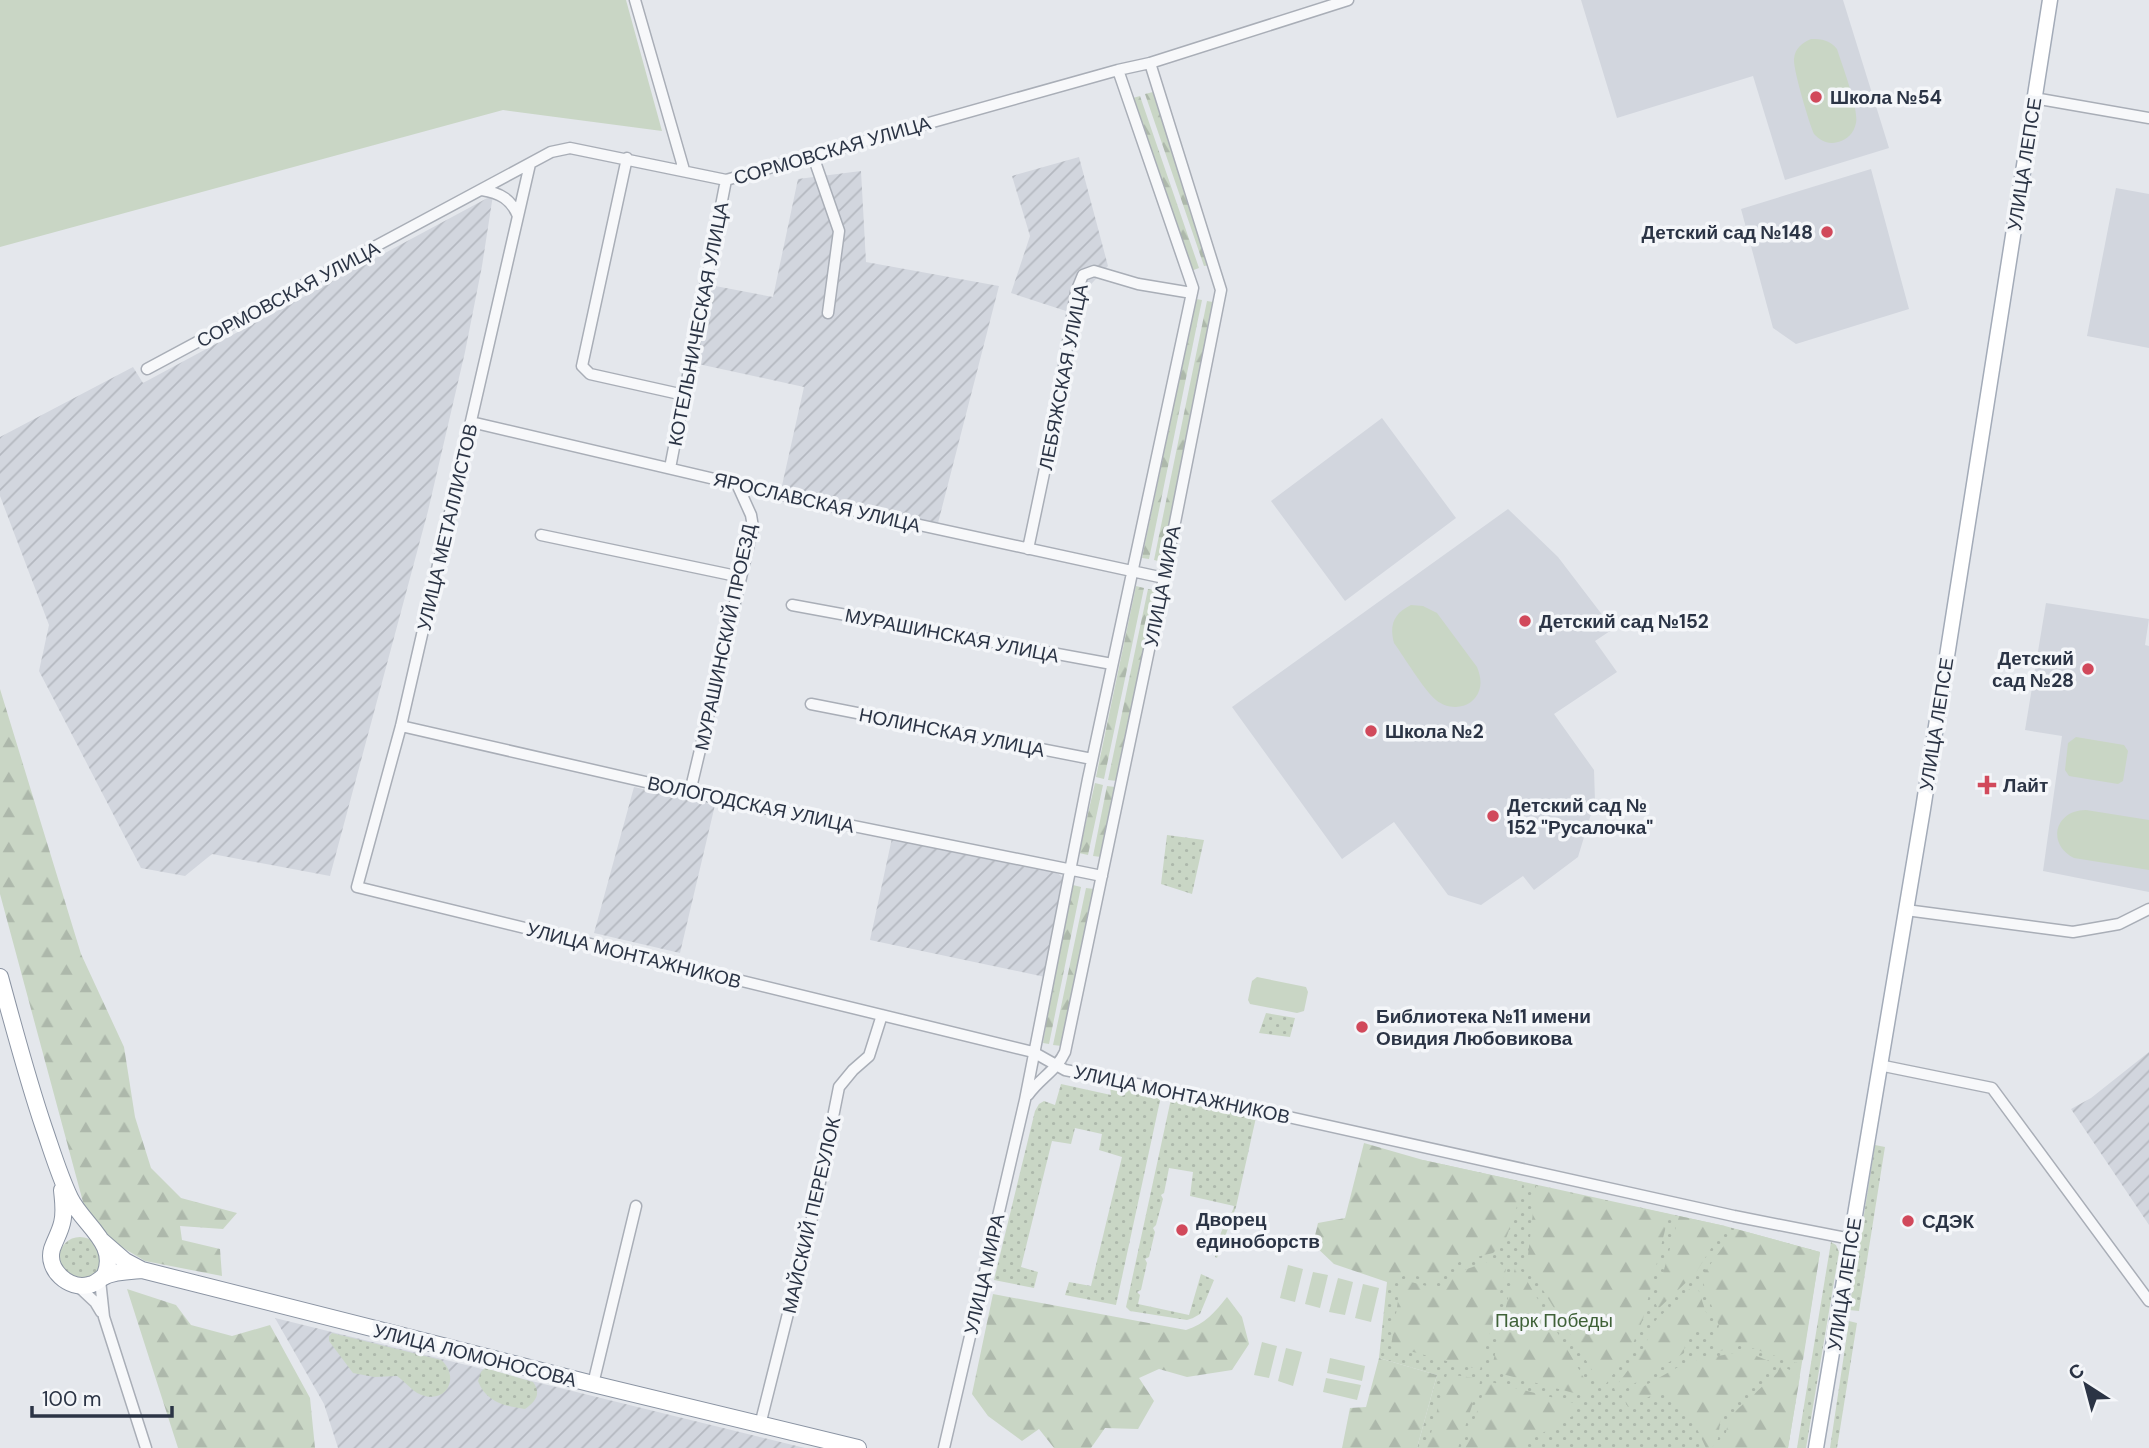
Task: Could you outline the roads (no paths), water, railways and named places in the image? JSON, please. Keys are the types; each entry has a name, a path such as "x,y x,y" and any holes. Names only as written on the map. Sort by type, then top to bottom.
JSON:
{"highway":[{"path":"0,977 28,1080 61,1181 63,1214 51,1257 53,1265 63,1279 78,1286 142,1270"},
{"name":"УЛИЦА ЛОМОНОСОВА","path":"61,1181 78,1212 100,1238 125,1261 142,1270 858,1448"},
{"path":"55,1242 71,1231 80,1229 100,1238 108,1258 108,1268 102,1278"}],"main road":[{"name":"УЛИЦА ЛЕПСЕ","path":"1816,1448 1906,910 2050,0"}],"street":[{"path":"635,0 684,170"},
{"name":"СОРМОВСКАЯ УЛИЦА","path":"147,369 551,152 570,148 726,180 1150,63 1348,0"},
{"name":"УЛИЦА МИРА","path":"1025,1101 1035,1086 1056,1067 1065,1052 1221,290 1150,63"},
{"name":"УЛИЦА МИРА","path":"944,1448 1025,1101 1092,759 1194,288 1118,70"},
{"path":"2034,99 2149,118"},
{"path":"813,156 839,231 828,313"},
{"path":"626,158 582,366 590,374 684,395"},
{"name":"УЛИЦА МЕТАЛЛИСТОВ","path":"357,887 401,726 530,164"},
{"name":"КОТЕЛЬНИЧЕСКАЯ УЛИЦА","path":"670,468 726,180"},
{"path":"482,190 504,196 511,202 518,216"},
{"name":"ЛЕБЯЖСКАЯ УЛИЦА","path":"1028,549 1056,416 1076,292 1083,275 1094,271 1138,284 1192,293"},
{"name":"ЯРОСЛАВСКАЯ УЛИЦА","path":"471,422 1164,578"},
{"name":"МУРАШИНСКИЙ ПРОЕЗД","path":"690,792 753,527 751,515 737,484"},
{"path":"541,534 741,577"},
{"name":"МУРАШИНСКАЯ УЛИЦА","path":"793,605 1112,664"},
{"name":"НОЛИНСКАЯ УЛИЦА","path":"811,704 1092,759"},
{"name":"ВОЛОГОДСКАЯ УЛИЦА","path":"401,726 690,792 1102,876"},
{"name":"УЛИЦА МОНТАЖНИКОВ","path":"357,887 1033,1052 1065,1070 1264,1111 1734,1216 1851,1239"},
{"path":"1906,910 2073,932 2119,924 2149,909"},
{"name":"МАЙСКИЙ ПЕРЕУЛОК","path":"760,1425 816,1202 839,1087 869,1056 882,1015"},
{"path":"1879,1066 1992,1088 2149,1301"},
{"path":"593,1384 636,1206"},
{"path":"102,1278 104,1317"},
{"path":"78,1286 95,1302 104,1317 146,1448"}],"place":[{"name":"Школа №54","path":"1816,97"},
{"name":"Детский сад №148","path":"1827,232"},
{"name":"Детский сад №152","path":"1525,621"},
{"name":"Детский сад №28","path":"2088,669"},
{"name":"Школа №2","path":"1371,731"},
{"name":"Лайт","path":"1987,785"},
{"name":"Детский сад № 152 \"Русалочка\"","path":"1493,816"},
{"name":"Библиотека №11 имени Овидия Любовикова","path":"1362,1027"},
{"name":"СДЭК","path":"1908,1221"},
{"name":"Дворец единоборств","path":"1182,1230"}],"park label":[{"name":"Парк Победы","path":"1554,1320"}]}
